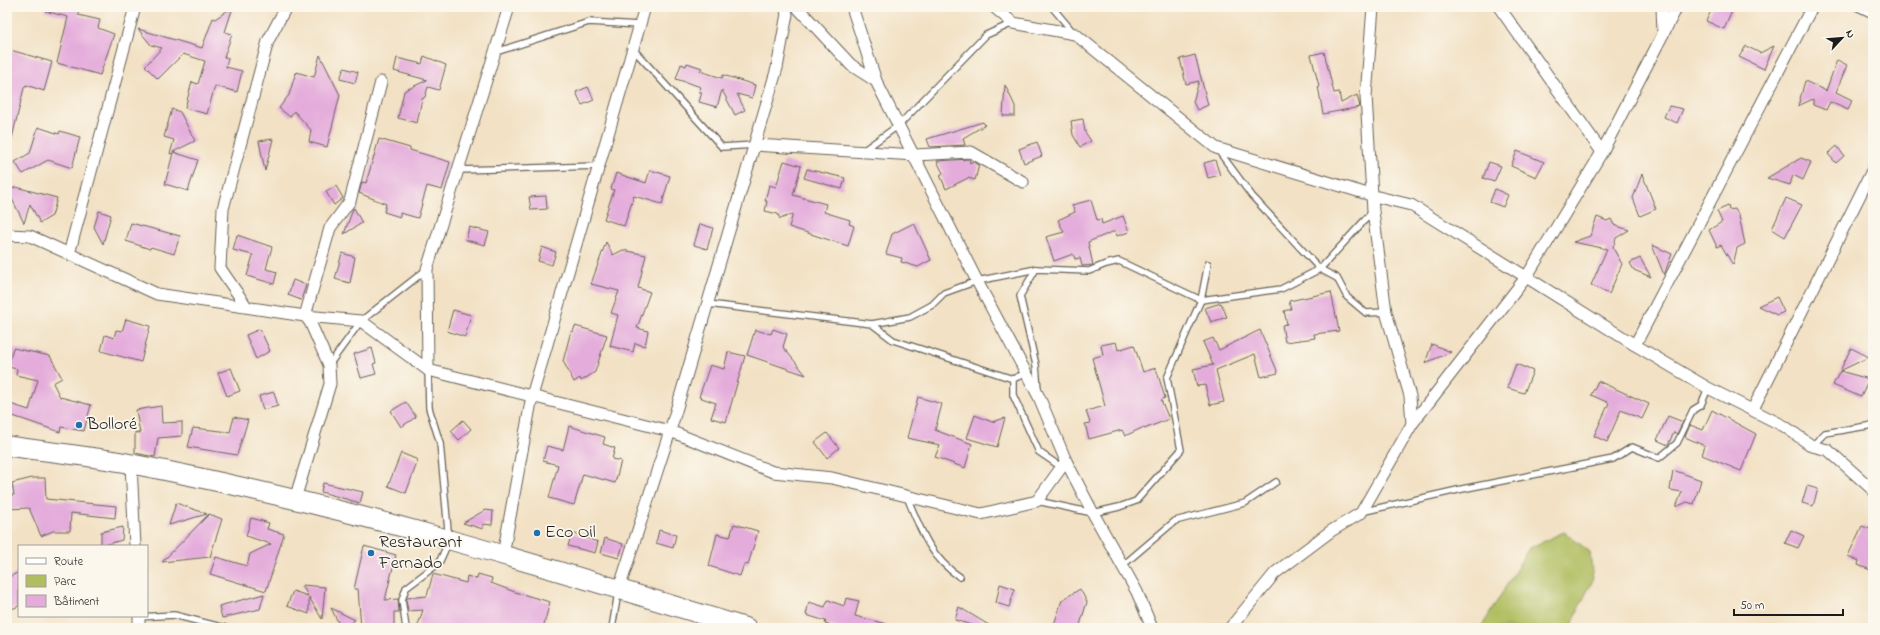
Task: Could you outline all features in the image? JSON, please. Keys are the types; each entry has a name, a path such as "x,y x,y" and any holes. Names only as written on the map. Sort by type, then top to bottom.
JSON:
{"highway":[{"path":"7,446 132,464 295,499 503,555 748,628"}],"street":[{"path":"69,254 135,7"},
{"path":"428,370 427,269 509,7"},
{"path":"503,555 532,396 645,7"},
{"path":"619,589 670,431 778,68 787,14 785,7"},
{"path":"797,7 851,66 876,81"},
{"path":"852,7 876,81 977,281 1039,397 1064,464 1137,592 1152,628"},
{"path":"994,7 1013,23 1075,34 1216,148 1374,196 1411,205 1527,276 1576,310 1708,388 1753,409 1784,426 1812,446 1828,450 1873,490"},
{"path":"1373,7 1366,96 1374,196 1373,211 1386,312 1410,396 1412,424"},
{"path":"1499,7 1602,152"},
{"path":"1662,7 1663,36"},
{"path":"1230,628 1275,574 1331,531 1361,512 1412,424 1527,276 1602,152 1677,7"},
{"path":"1635,345 1812,7"},
{"path":"246,306 220,268 223,209 268,41 284,8"},
{"path":"305,316 330,228 350,201 382,82"},
{"path":"755,145 861,153 914,155 971,152 1023,182"},
{"path":"1753,409 1873,169"},
{"path":"7,235 30,236 157,294 246,306 305,316 360,321 428,370 670,431 773,472 832,478 981,514 1037,501 1064,464"},
{"path":"295,499 330,384 329,365 310,322 305,316"},
{"path":"132,464 135,545"}],"lane":[{"path":"1052,7 1075,34"},
{"path":"1856,7 1873,16"},
{"path":"495,52 589,22 640,25"},
{"path":"861,153 899,125 986,35 1013,23"},
{"path":"633,49 722,147 755,145"},
{"path":"1216,148 1252,196 1320,269 1337,278 1347,297 1366,313 1386,312"},
{"path":"458,170 599,166"},
{"path":"708,304 872,324 910,316 932,305 944,293 977,281 1036,270 1089,271 1106,264 1120,261 1201,300 1281,288 1320,269 1373,211"},
{"path":"1037,501 1093,513 1136,501 1181,450 1167,378 1201,300 1208,264"},
{"path":"329,365 360,321 427,269"},
{"path":"1036,270 1020,296 1036,365 1039,397"},
{"path":"872,324 893,340 1013,379 1026,373"},
{"path":"406,628 402,600 406,588 439,563 449,541 440,442 429,408 428,370"},
{"path":"1013,379 1013,395 1039,452 1064,464"},
{"path":"1361,512 1462,489 1613,459 1632,447 1659,458 1677,443 1693,410 1701,405 1708,388"},
{"path":"1812,446 1825,433 1873,425"},
{"path":"1122,566 1175,521 1245,502 1276,482"},
{"path":"907,496 925,541 950,570 960,577"},
{"path":"612,628 619,589"},
{"path":"139,620 174,615 225,628"}],"green space":[{"path":"1564,532 1590,552 1593,580 1579,607 1571,628 1481,628 1529,548"}],"building":[{"path":"46,7 80,7 78,15 100,20 98,28 114,34 100,75 57,63 68,17 45,11"},
{"path":"233,7 225,32 232,34 224,57 228,58 226,67 242,71 237,92 215,86 207,114 185,108 192,82 198,84 205,61 183,54 158,79 145,66 162,48 151,45 138,29 202,48 213,18 215,19"},
{"path":"1713,7 1734,7 1724,29 1706,21"},
{"path":"1746,46 1760,53 1774,46 1764,69 1739,57"},
{"path":"7,49 52,62 44,91 26,85 24,88 12,138 7,138"},
{"path":"1324,52 1334,93 1339,92 1341,103 1357,95 1360,107 1323,114 1319,86 1311,55"},
{"path":"320,55 340,95 327,147 309,142 311,130 294,111 290,117 279,108 289,95 296,72 314,77"},
{"path":"1195,55 1208,105 1197,110 1193,102 1199,81 1186,84 1180,59"},
{"path":"424,56 446,65 439,90 428,87 425,97 422,99 417,123 398,118 404,91 427,80 394,71 397,58 422,64"},
{"path":"1837,60 1847,65 1836,92 1852,100 1848,110 1830,102 1826,110 1813,105 1813,99 1798,106 1805,81 1826,91"},
{"path":"687,63 702,68 700,71 722,78 723,75 755,85 752,98 737,94 745,110 735,115 722,90 717,107 699,102 702,92 699,92 701,87 676,79 681,64 686,66"},
{"path":"344,68 358,72 355,83 340,79"},
{"path":"1005,85 1015,106 1015,116 1003,116"},
{"path":"588,87 594,100 582,105 576,92"},
{"path":"1669,106 1683,109 1677,123 1664,117"},
{"path":"172,109 180,112 195,141 173,152 198,160 188,191 165,184 173,153 170,154 174,140 164,137"},
{"path":"1083,119 1085,132 1091,141 1080,147 1073,135 1071,121"},
{"path":"983,122 985,125 963,138 965,145 930,147 927,139"},
{"path":"38,127 59,134 60,131 80,137 72,168 48,160 23,174 15,162 30,153"},
{"path":"273,139 265,171 259,141"},
{"path":"379,139 450,162 442,190 427,186 418,218 400,213 400,217 384,212 386,204 359,193 362,182 366,183"},
{"path":"1037,142 1042,156 1024,163 1019,149"},
{"path":"1837,146 1844,156 1836,163 1828,154"},
{"path":"1517,151 1544,162 1536,177 1511,166"},
{"path":"1801,158 1811,162 1803,180 1793,175 1790,185 1767,178"},
{"path":"969,159 970,163 973,161 979,165 975,180 968,178 946,189 940,175 943,173 937,161"},
{"path":"1215,160 1220,175 1208,178 1204,163"},
{"path":"784,161 801,166 793,195 826,204 824,212 850,220 849,224 854,226 848,246 789,227 793,214 780,219 778,214 765,211 767,201 765,201 769,185 776,187"},
{"path":"1489,162 1501,166 1494,182 1483,178"},
{"path":"807,169 845,178 842,189 804,178"},
{"path":"650,170 670,176 662,204 634,196 624,226 604,219 614,190 611,189 616,173 646,183"},
{"path":"1642,174 1656,209 1640,216 1633,198"},
{"path":"336,186 343,198 334,205 326,192"},
{"path":"16,187 57,198 52,216 40,223 30,204 24,223 8,191"},
{"path":"1495,189 1508,195 1503,207 1490,202"},
{"path":"546,196 547,209 531,210 529,197"},
{"path":"1786,198 1802,205 1785,237 1772,229"},
{"path":"1091,200 1097,220 1101,219 1102,224 1123,216 1129,232 1117,236 1115,231 1088,242 1093,265 1082,266 1080,258 1075,259 1073,254 1054,261 1046,237 1064,232 1058,220 1075,212 1072,205"},
{"path":"1728,206 1729,210 1735,209 1739,216 1745,244 1737,248 1733,265 1721,245 1717,247 1709,230 1722,222 1717,211"},
{"path":"354,208 362,223 344,234 353,209"},
{"path":"99,211 111,215 103,244 94,227"},
{"path":"1597,217 1607,221 1611,219 1614,225 1629,230 1616,238 1613,248 1622,264 1609,294 1591,285 1607,249 1573,242 1590,236"},
{"path":"131,223 180,236 174,254 151,247 150,249 126,241"},
{"path":"914,223 931,260 918,267 901,262 902,258 886,254 892,234"},
{"path":"700,224 713,228 707,249 694,245"},
{"path":"469,227 489,232 485,245 466,240"},
{"path":"237,235 272,247 266,269 277,272 274,284 247,276 253,255 233,250"},
{"path":"606,242 613,255 623,250 646,255 638,288 650,292 637,328 648,331 645,346 635,343 633,352 610,346 618,315 611,313 619,291 591,284"},
{"path":"1652,245 1672,254 1664,275"},
{"path":"542,247 556,252 552,265 538,261"},
{"path":"342,253 355,257 350,283 335,279"},
{"path":"1640,258 1651,277 1634,270 1630,263"},
{"path":"293,280 306,285 301,300 288,295"},
{"path":"1331,292 1339,331 1314,334 1315,338 1285,342 1282,325 1287,324 1284,311 1291,309 1289,301"},
{"path":"1777,297 1784,312 1777,315 1758,306"},
{"path":"1221,303 1227,317 1211,322 1205,308"},
{"path":"453,310 471,315 465,337 447,331"},
{"path":"126,319 150,326 141,362 101,351 105,335 114,338 116,330 122,331"},
{"path":"575,326 607,335 595,372 581,381 580,378 574,382 563,361 571,331 573,332"},
{"path":"260,329 270,351 256,359 246,335"},
{"path":"773,329 787,334 783,347 806,375 747,355 755,330 771,334"},
{"path":"1260,330 1278,373 1261,377 1255,354 1216,370 1224,402 1210,405 1205,385 1197,386 1193,369 1213,365 1203,342 1213,338 1219,350"},
{"path":"1116,342 1118,350 1134,345 1143,372 1156,368 1165,398 1161,400 1169,419 1144,429 1144,427 1125,436 1122,430 1089,439 1085,424 1090,423 1086,411 1105,406 1092,358 1103,355 1101,345"},
{"path":"1432,344 1451,352 1425,363"},
{"path":"13,348 50,356 62,378 53,383 60,397 91,405 84,431 61,427 60,432 7,414 7,403 29,410 38,380 16,375 17,369 8,367"},
{"path":"372,348 376,363 373,364 376,374 361,378 354,354"},
{"path":"1851,348 1869,357 1840,371"},
{"path":"728,352 745,356 726,422 711,418 716,403 699,397 710,365 724,369"},
{"path":"1516,364 1533,371 1524,393 1507,388"},
{"path":"231,368 240,391 227,396 218,373"},
{"path":"1840,371 1869,379 1861,397 1833,385"},
{"path":"1598,381 1649,404 1642,419 1621,410 1607,442 1594,436 1609,403 1591,395"},
{"path":"274,392 278,406 263,410 259,396"},
{"path":"918,397 942,404 935,430 972,444 965,468 935,457 940,445 907,438"},
{"path":"406,402 416,417 401,427 391,411"},
{"path":"161,406 162,423 182,422 182,436 158,438 155,457 135,453 135,432 140,433 136,410"},
{"path":"1712,410 1756,434 1741,471 1702,455 1705,446 1685,437 1690,425 1703,430"},
{"path":"975,415 992,422 1005,418 997,447 967,438"},
{"path":"1668,416 1683,422 1677,434 1674,432 1668,445 1657,440"},
{"path":"234,417 248,420 237,455 188,447 193,428 230,432"},
{"path":"463,420 471,429 459,440 451,431"},
{"path":"569,426 605,437 603,444 615,448 612,459 621,461 615,483 583,474 574,505 549,498 558,465 543,461 547,446 563,450"},
{"path":"827,433 839,448 827,458 815,442"},
{"path":"401,453 418,460 406,493 388,486"},
{"path":"1673,470 1701,480 1694,504 1687,502 1676,507 1682,492 1670,490"},
{"path":"32,478 45,478 46,499 116,506 115,518 71,513 70,531 53,531 41,536 29,508 7,509 7,495 14,495 12,483"},
{"path":"323,483 363,492 360,503 321,492"},
{"path":"1807,486 1818,489 1813,506 1802,503"},
{"path":"176,503 207,514 169,525"},
{"path":"485,510 493,511 492,525 483,524 483,529 463,523"},
{"path":"209,514 222,519 210,557 162,562"},
{"path":"251,518 269,523 267,529 284,534 266,591 210,574 216,557 247,566 250,554 271,544 246,536"},
{"path":"734,524 758,531 748,565 744,564 740,576 709,566 717,534 730,537"},
{"path":"1862,526 1873,530 1873,571 1858,565 1859,561 1848,556"},
{"path":"123,527 122,540 104,545 101,545 101,532"},
{"path":"659,530 676,535 673,548 656,543"},
{"path":"1791,530 1804,536 1798,548 1785,543"},
{"path":"572,533 598,542 595,553 568,546"},
{"path":"605,538 623,544 619,558 601,553"},
{"path":"364,546 396,555 385,600 398,599 399,612 394,612 394,628 361,628 358,589 354,589"},
{"path":"18,572 18,606 7,611 7,578"},
{"path":"433,574 466,583 467,576 477,579 478,574 492,578 491,583 515,592 550,602 543,628 417,628 423,610 408,611 406,600 407,598 427,596"},
{"path":"1000,584 1015,589 1009,607 996,603"},
{"path":"302,585 325,587 322,619 309,597 309,614 287,606 293,591 308,596"},
{"path":"1080,589 1087,602 1079,628 1053,628 1062,600"},
{"path":"264,594 260,609 222,618 219,606"},
{"path":"846,598 859,601 855,616 886,624 886,628 842,628 825,624 826,621 806,615 809,602 825,607 828,600 844,606"},
{"path":"959,607 992,628 982,628 955,620"},
{"path":"331,608 355,620 344,628 341,628"}],"place":[{"name":"Bolloré","path":"79,425"},
{"name":"Eco Oil","path":"537,533"},
{"name":"Restaurant Fernado","path":"371,553"}]}
